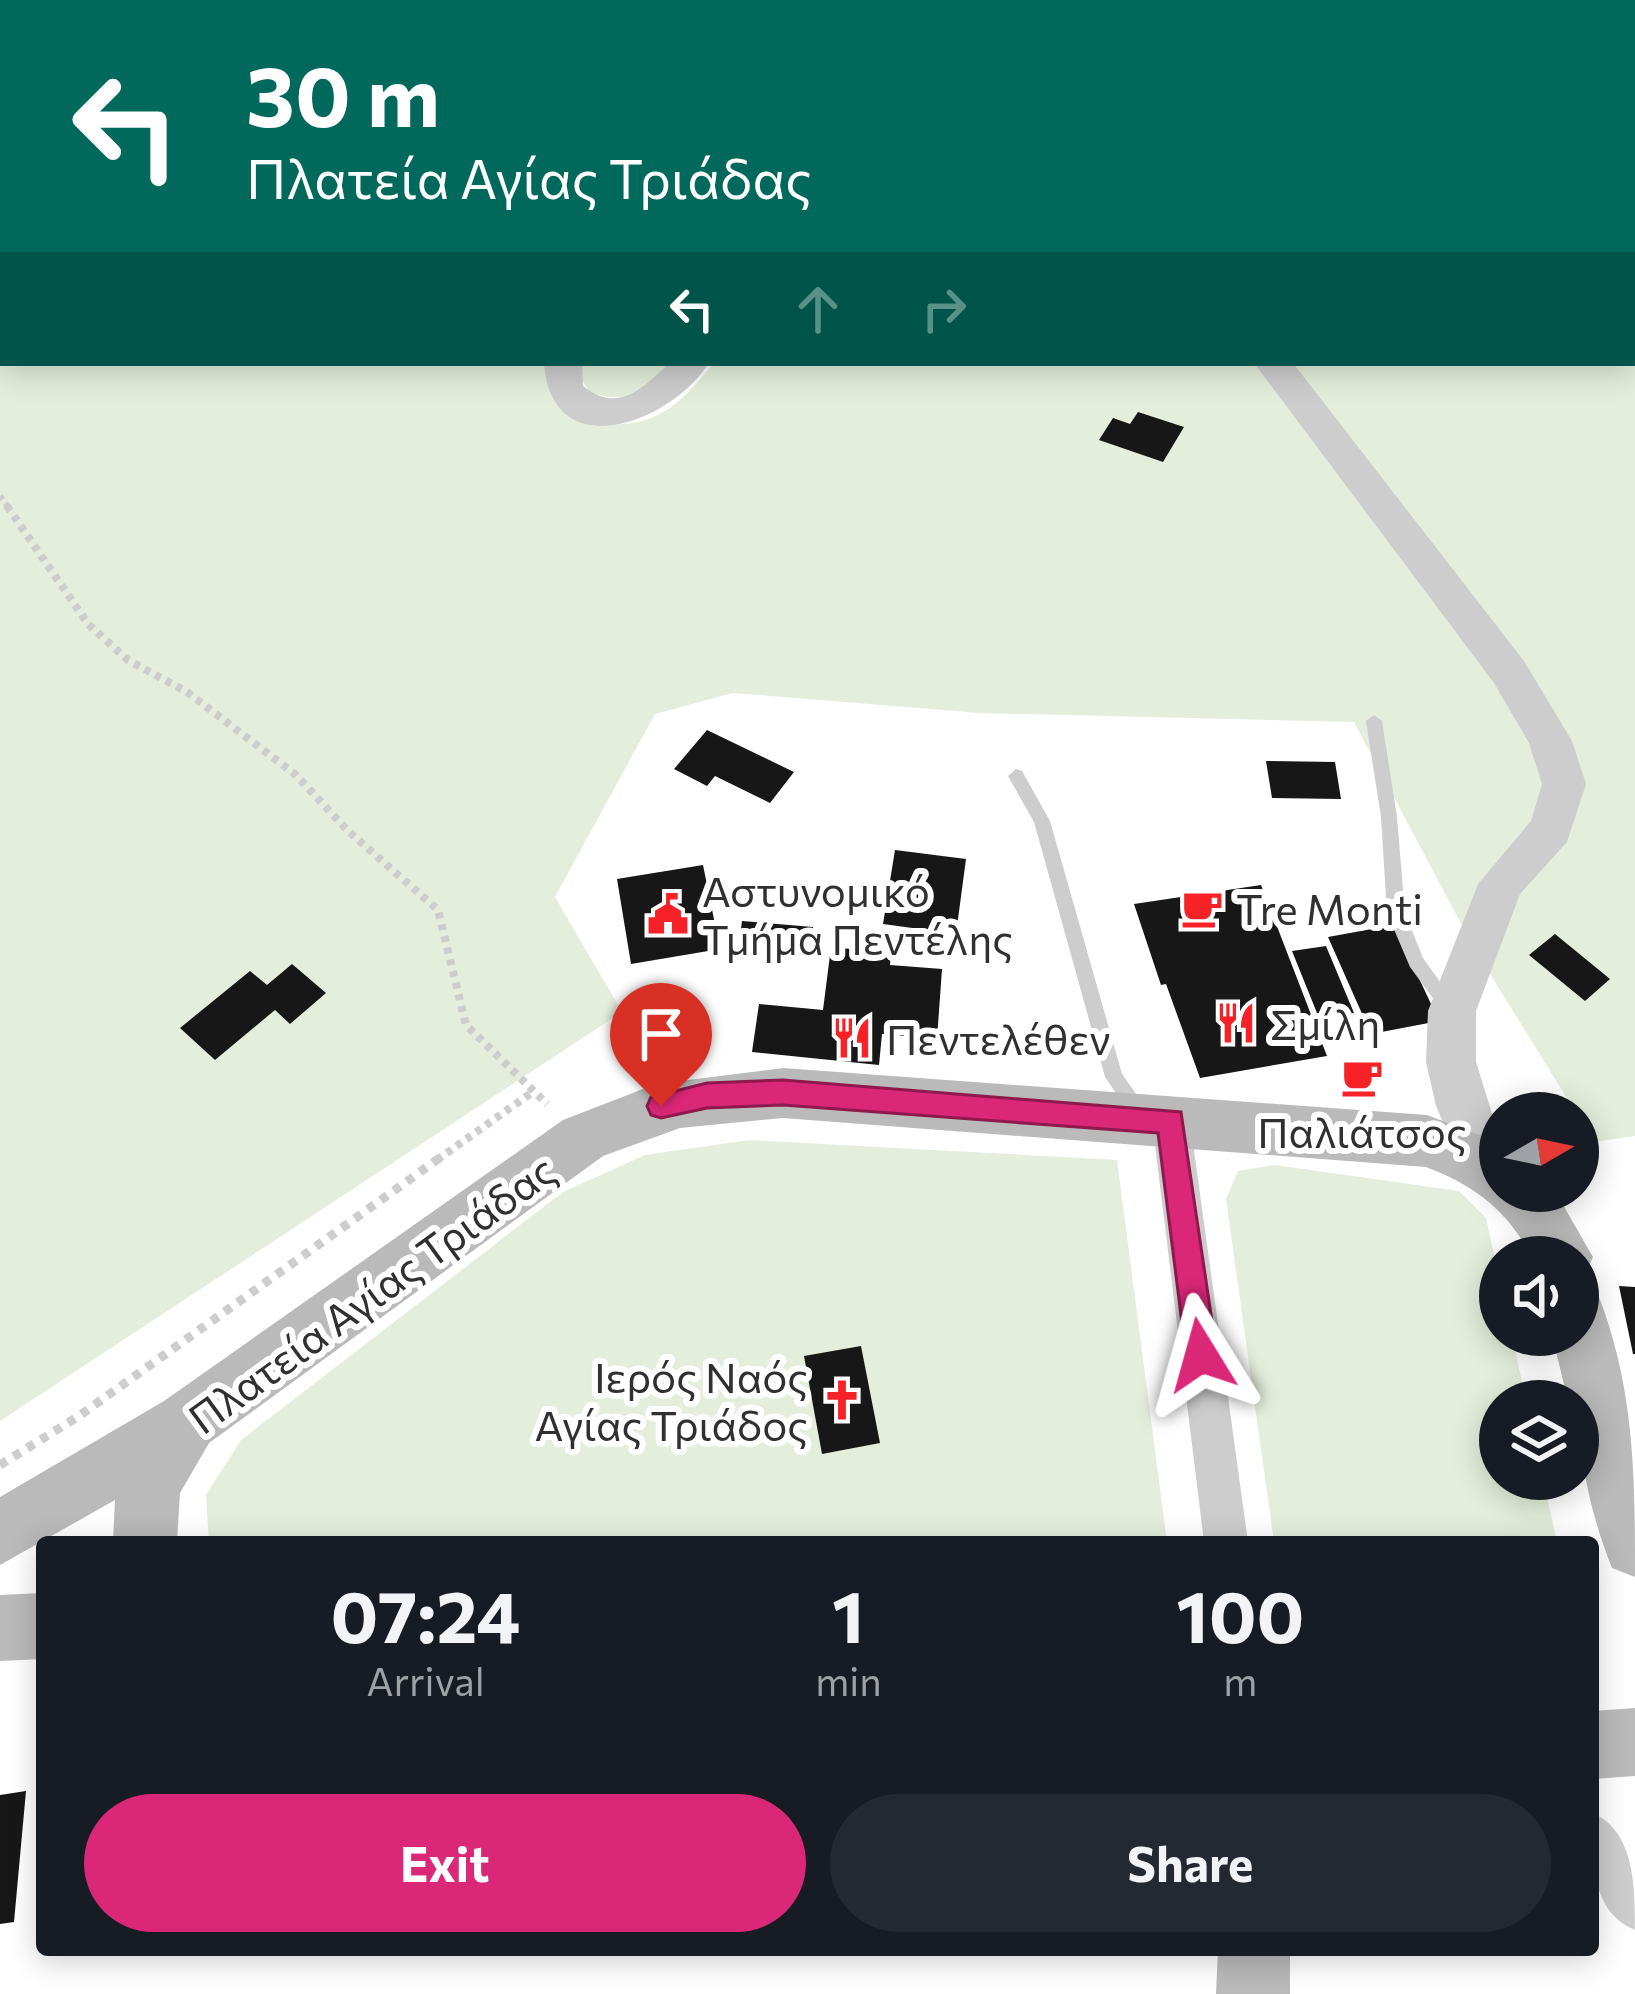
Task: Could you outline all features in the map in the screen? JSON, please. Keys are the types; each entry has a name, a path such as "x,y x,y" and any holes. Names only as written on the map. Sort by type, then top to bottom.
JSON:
{"main road":[{"name":"Πλατεία Αγίας Τριάδας","path":"145,1536 145,1499 164,1453 187,1421 583,1138 626,1115 707,1096 783,1093 1426,1142 1479,1167"},
{"path":"1588,1356 1635,1545"},
{"path":"0,1533 187,1421"},
{"path":"0,1628 36,1626"},
{"path":"1599,1745 1635,1742"},
{"path":"1253,1994 1254,1956"}],"street":[{"path":"563,366 565,391 578,404 601,413 622,413 650,402 687,366"},
{"path":"1275,366 1509,672 1550,741 1564,784 1552,829 1501,884 1451,1011 1451,1062 1461,1106 1479,1138"},
{"path":"1158,1120 1225,1536"},
{"path":"1599,1846 1635,1906"}],"lane":[{"path":"1374,721 1389,817 1396,913 1416,962 1451,1011"},
{"path":"1016,776 1042,821 1114,1077 1158,1120"}],"path":[{"path":"0,496 88,624 128,660 187,692 296,775 348,831 439,910 466,1025 534,1090 79,1416 0,1465"}],"green space":[{"path":"0,366 553,366 596,423 616,424 663,412 711,366 1635,366 1635,1136 1599,1141 1599,1092 1563,1092 1474,948 1354,722 980,713 733,693 655,714 555,897 622,1012 0,1421"},
{"path":"574,366 676,366 639,393 616,397 590,393"},
{"path":"750,1140 1117,1160 1166,1536 209,1536 206,1495 241,1440 563,1192 645,1155"},
{"path":"1275,1165 1459,1191 1486,1218 1490,1236 1479,1236 1479,1356 1516,1356 1522,1380 1479,1380 1479,1500 1548,1500 1556,1536 1273,1536 1226,1199 1238,1171"}],"building":[{"path":"1138,412 1184,427 1163,462 1099,440 1113,418 1130,424"},
{"path":"707,730 794,772 770,803 715,776 707,786 674,769"},
{"path":"1266,761 1335,762 1341,799 1272,798"},
{"path":"895,850 966,859 956,934 883,924"},
{"name":"Αστυνομικό Τμήμα Πεντέλης","path":"703,865 720,949 631,964 617,879"},
{"path":"1261,885 1327,1056 1200,1078 1134,904"},
{"path":"742,921 813,927 809,958 738,951"},
{"path":"1394,925 1439,1021 1371,1034 1328,937"},
{"path":"1555,934 1610,979 1585,1001 1529,955"},
{"path":"1326,946 1354,1013 1319,1018 1292,951"},
{"path":"831,947 891,953 890,965 942,969 937,1039 882,1034 879,1065 752,1052 759,1004 823,1010"},
{"path":"292,964 326,993 290,1024 275,1010 215,1060 180,1028 250,971 267,985"},
{"path":"1619,1286 1635,1287 1635,1354 1633,1354"},
{"name":"Ιερός Ναός Αγίας Τριάδος","path":"861,1346 880,1443 822,1454 804,1356"},
{"path":"26,1791 14,1922 0,1924 0,1795"}],"place":[{"name":"Tre Monti","path":"1202,908"},
{"name":"Αστυνομικό Τμήμα Πεντέλης","path":"668,914"},
{"name":"Σμίλη","path":"1236,1023"},
{"name":"Πεντελέθεν","path":"852,1038"},
{"name":"Παλιάτσος","path":"1362,1077"},
{"name":"Ιερός Ναός Αγίας Τριάδος","path":"842,1400"}],"route":[{"path":"661,1106 707,1096 783,1093 1171,1121 1201,1355"}]}
